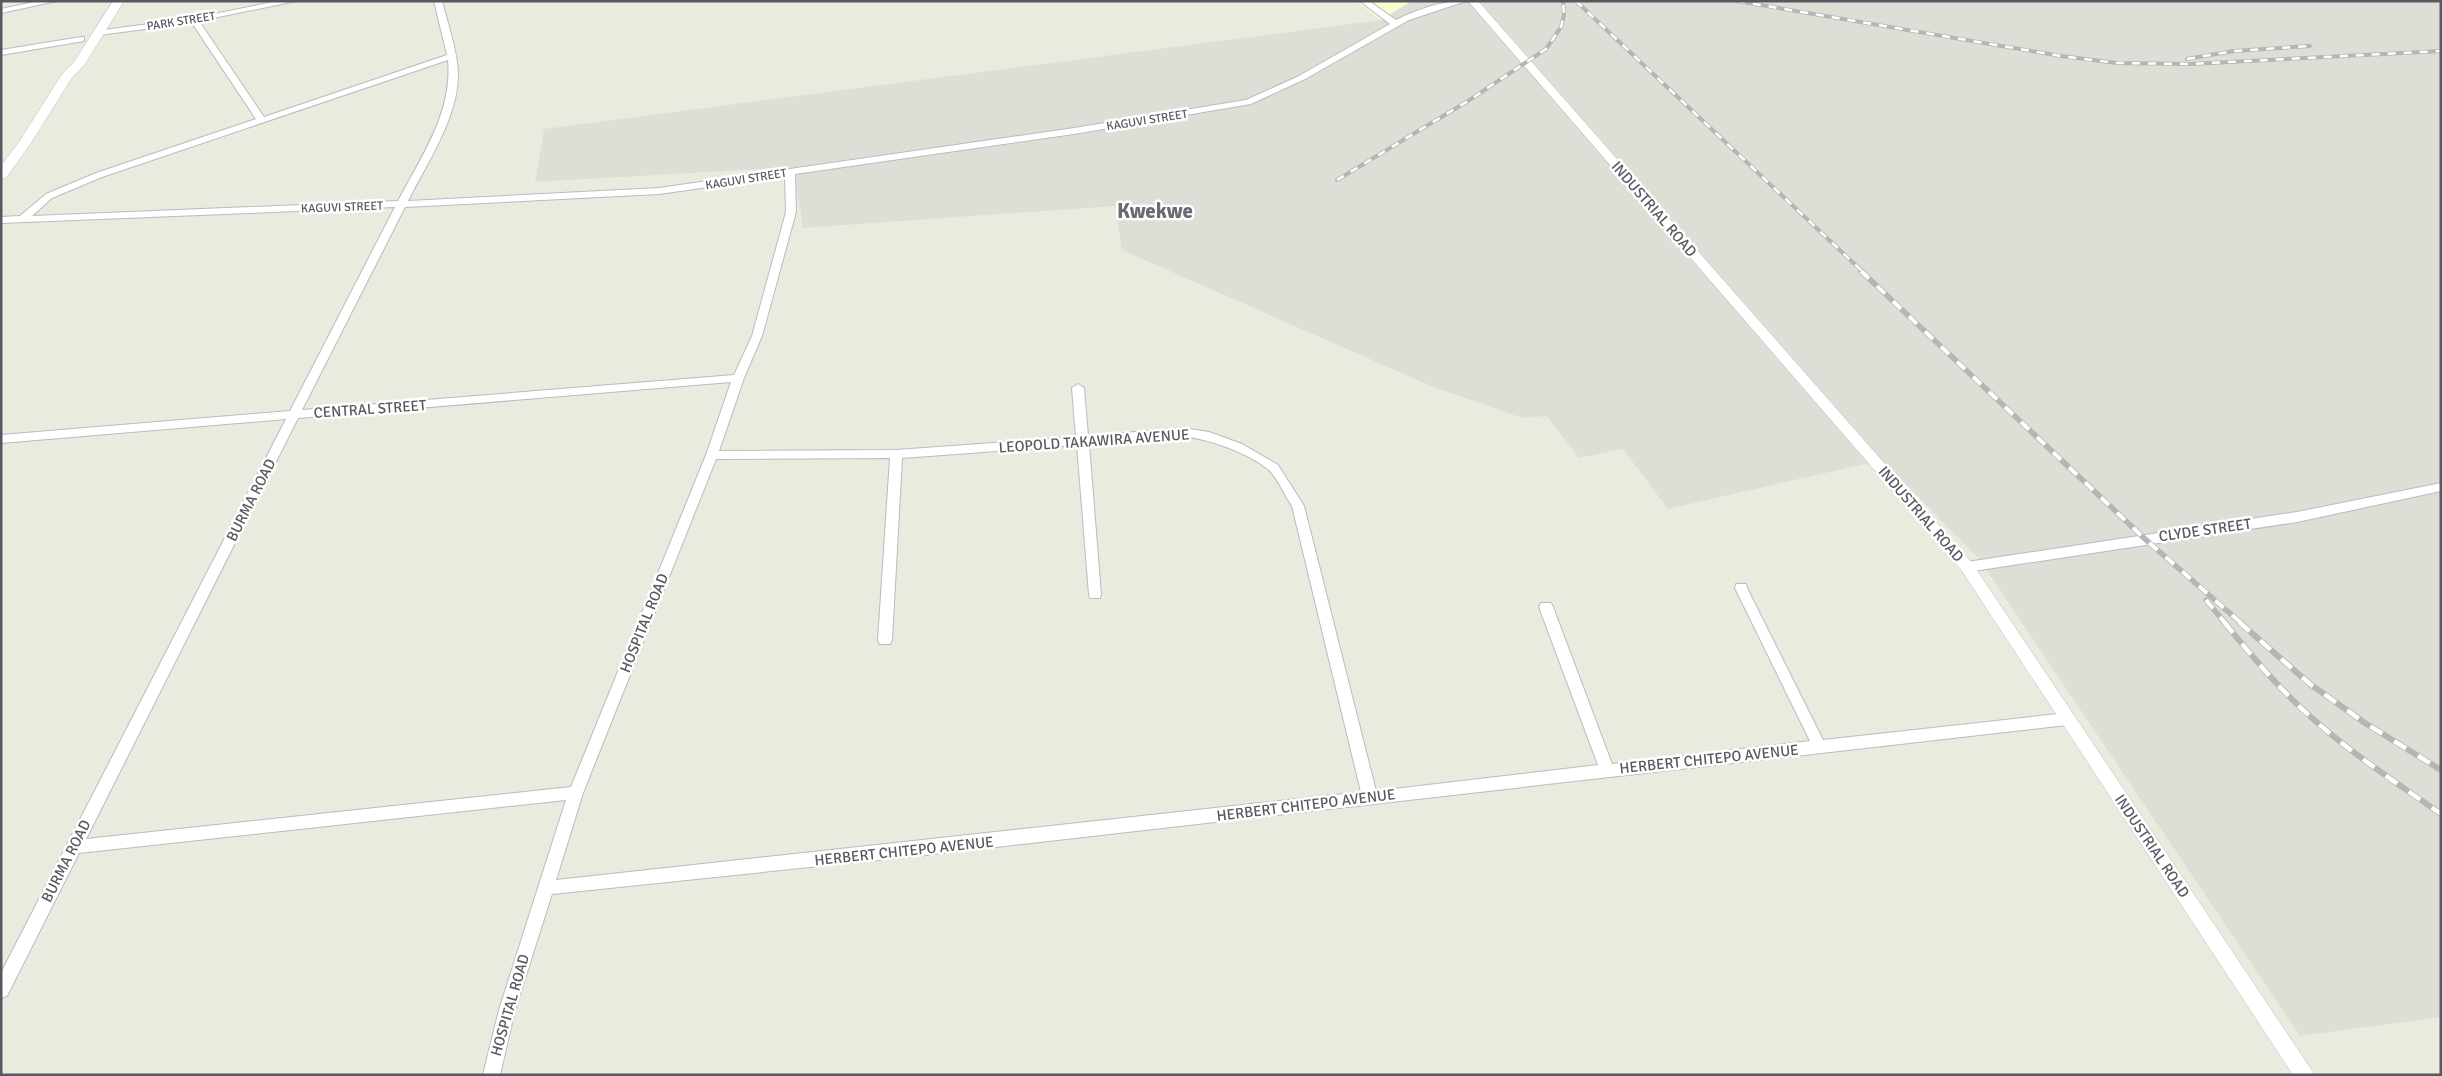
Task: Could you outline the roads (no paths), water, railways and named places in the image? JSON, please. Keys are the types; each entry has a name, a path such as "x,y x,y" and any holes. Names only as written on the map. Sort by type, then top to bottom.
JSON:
{"main road":[{"path":"66,77 65,66 106,1"},
{"path":"1,175 26,142 66,77 79,64 119,1"}],"street":[{"path":"1,11 53,1"},
{"name":"PARK STREET","path":"99,33 194,20 292,1"},
{"name":"BURMA ROAD","path":"1,990 399,205 434,141 451,102 455,72 438,1"},
{"path":"1364,1 1396,24"},
{"name":"KAGUVI STREET","path":"1,220 399,205 659,191 1074,131 1248,102 1270,95 1396,24 1432,8 1462,1"},
{"name":"INDUSTRIAL ROAD","path":"1473,1 1967,567 2305,1075"},
{"path":"194,20 261,119"},
{"path":"1,53 81,39"},
{"path":"23,219 40,203 60,190 261,119 452,56"},
{"name":"HOSPITAL ROAD","path":"491,1075 507,1010 576,793 712,455 738,378 756,336 791,212 790,172"},
{"name":"CENTRAL STREET","path":"1,439 738,378"},
{"path":"1078,388 1095,594"},
{"name":"LEOPOLD TAKAWIRA AVENUE","path":"712,455 896,454 1174,433 1205,435 1238,447 1274,468 1298,506 1370,797"},
{"path":"885,640 896,454"},
{"name":"CLYDE STREET","path":"1967,567 2297,516 2441,487"},
{"path":"1741,588 1819,746"},
{"path":"1546,607 1607,770"},
{"name":"HERBERT CHITEPO AVENUE","path":"545,888 1026,838 1370,797 2067,719"},
{"path":"73,847 576,793"}],"railway":[{"path":"1337,180 1468,101 1546,49 1561,27 1564,15 1563,1"},
{"path":"1576,1 1863,272"},
{"path":"1737,1 2061,56 2117,63 2190,64 2441,51"},
{"path":"2187,59 2234,51 2310,46"},
{"path":"1861,271 2145,539 2241,623"},
{"path":"2206,600 2225,623"},
{"path":"2224,622 2255,660 2312,718 2359,756 2441,814"},
{"path":"2239,622 2310,684 2365,723 2441,770"}],"district":[{"name":"Kwekwe","path":"1155,211"}]}
